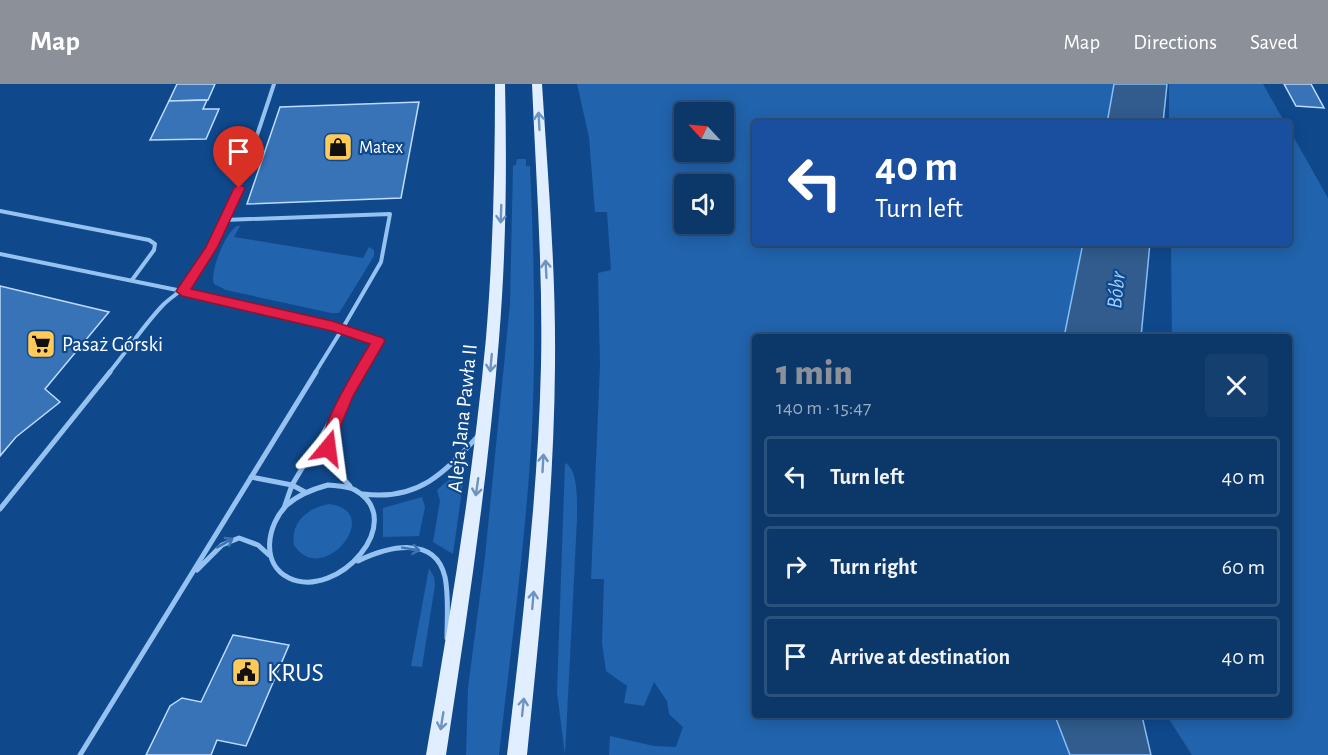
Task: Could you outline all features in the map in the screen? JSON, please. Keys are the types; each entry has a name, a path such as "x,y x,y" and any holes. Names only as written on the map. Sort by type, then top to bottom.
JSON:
{"main road":[{"name":"Aleja Jana Pawła II","path":"436,755 463,596 485,429 497,304 502,155 500,84"},
{"path":"518,755 540,522 546,421 548,310 537,84"}],"lane":[{"path":"0,509 164,304 182,291 192,279 211,248 239,188 274,84"},
{"path":"0,211 149,240 155,244 154,250 132,280"},
{"path":"80,755 341,331 381,262 390,214 224,220"},
{"path":"0,254 182,291 332,326 341,331 378,341 292,485 284,508 270,531 269,555"},
{"path":"348,393 334,425 328,448 330,462 338,476 362,493 380,497 398,495 427,484 444,472 485,429"},
{"path":"251,477 292,485 305,492"},
{"path":"284,508 305,492 328,485 352,488"},
{"path":"356,562 367,548 374,533 373,511 362,493"},
{"path":"189,579 218,546 233,538 257,542 269,555 276,569 288,578 304,582 331,578 376,551 408,546 432,555 441,565 445,580 448,687"}],"shaded area":[{"path":"577,84 1114,84 1108,120 752,120 752,246 1082,246 1065,334 752,334 752,718 1056,718 1070,755 609,755 610,736 654,746 676,747 683,727 669,714 667,701 654,682 644,706 624,703 627,686 606,671 602,643 604,579 591,579 600,366 598,273 611,270 607,212 595,212 589,137"},
{"path":"1169,84 1263,84 1283,120 1169,120"},
{"path":"1292,134 1328,198 1328,755 1192,755 1168,718 1292,718 1292,334 1172,334 1171,246 1292,246"},
{"path":"517,159 526,159 526,166 530,166 533,265 533,397 526,511 499,755 466,755 468,688 485,557 510,304 513,166 516,165"},
{"path":"237,226 240,226 234,237 363,258 369,247 374,250 374,256 339,313 331,313 226,290 214,284 214,271 219,253 228,236"},
{"path":"565,463 573,472 575,480 577,519 565,755 557,692"},
{"path":"462,468 465,469 453,554 433,542 440,501 437,490"},
{"path":"422,497 425,507 419,536 383,537 383,508"},
{"path":"329,504 345,510 352,520 350,532 343,544 332,553 319,558 306,556 294,545 295,529 302,517 314,509"},
{"path":"429,568 435,585 422,667 411,666"}],"water":[{"path":"1114,84 1167,84 1163,120 1108,120"},
{"name":"Bóbr","path":"1082,246 1150,246 1141,334 1065,334"},
{"path":"1056,718 1142,718 1151,755 1070,755"}],"building":[{"path":"177,84 215,84 208,100 169,101"},
{"path":"1284,84 1311,84 1324,108 1296,106"},
{"path":"207,100 203,109 219,109 206,139 150,140 169,101"},
{"name":"Matex","path":"419,102 401,198 247,204 280,107"},
{"name":"Pasaż Górski","path":"0,286 109,312 45,389 60,402 16,437 0,456"},
{"name":"KRUS","path":"233,635 289,645 246,746 217,740 211,755 146,755 170,706 182,698 201,702"}],"place":[{"name":"Matex","path":"338,147"},
{"name":"Pasaż Górski","path":"41,344"},
{"name":"KRUS","path":"246,672"}],"route":[{"path":"239,188 211,248 182,291 332,326 341,331 378,341 348,393 334,425 328,448"}]}
